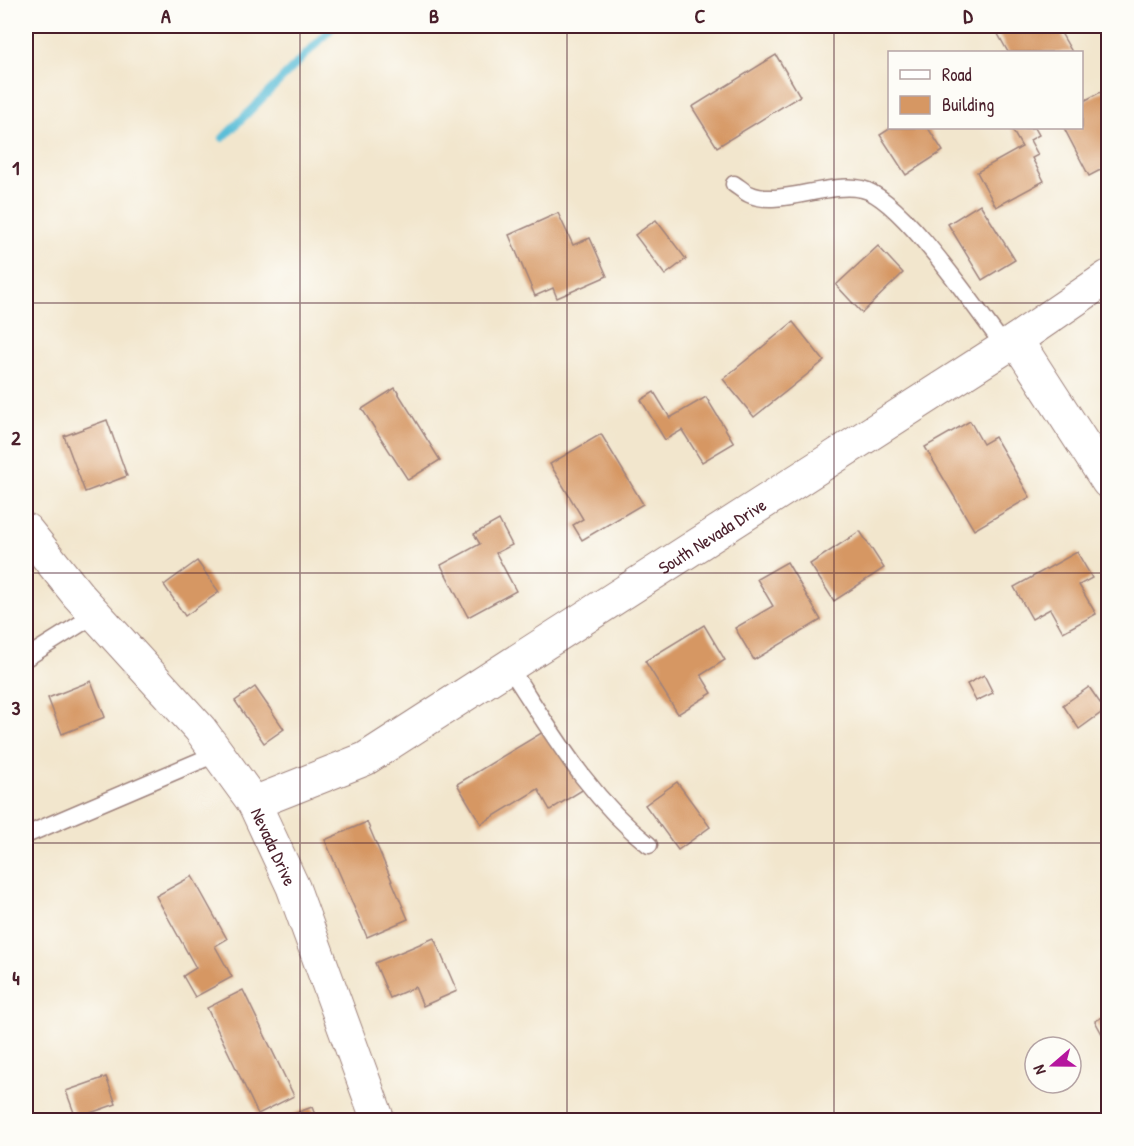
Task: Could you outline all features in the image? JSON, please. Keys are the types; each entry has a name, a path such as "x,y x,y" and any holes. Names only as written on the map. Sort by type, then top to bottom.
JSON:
{"street":[{"name":"South Nevada Drive","path":"254,803 365,759 1010,343 1108,277"},
{"path":"1010,343 1108,482"},
{"name":"Nevada Drive","path":"26,530 96,614 200,729 254,803 293,886 378,1120"}],"lane":[{"path":"734,184 750,195 766,197 790,196 838,186 863,189 880,197 914,230 1010,343"},
{"path":"26,658 96,614"},
{"path":"509,667 587,784 620,822 649,845"},
{"path":"26,835 218,753"}],"building":[{"path":"1012,26 1057,26 1071,51 1007,51 998,34"},
{"path":"776,55 800,96 717,147 692,107"},
{"path":"1108,88 1108,166 1089,176 1065,129 1083,129 1083,101"},
{"path":"889,129 929,129 943,151 906,175 880,135"},
{"path":"1012,129 1036,129 1039,135 1030,140 1038,155 1032,158 1044,181 996,207 977,172 1022,147"},
{"path":"980,204 1015,260 982,280 948,224"},
{"path":"558,213 573,245 590,238 607,276 557,298 553,288 535,296 509,235"},
{"path":"656,220 686,259 665,275 635,235"},
{"path":"878,246 903,273 862,313 836,285"},
{"path":"793,322 824,361 754,417 723,379"},
{"path":"395,388 440,460 408,480 362,409"},
{"path":"654,392 670,418 706,397 734,443 702,462 682,430 665,440 641,400"},
{"path":"107,420 127,476 85,492 64,436"},
{"path":"970,421 983,444 995,437 1030,497 974,530 925,447"},
{"path":"601,434 643,504 582,540 573,525 583,519 550,464"},
{"path":"499,520 512,545 496,553 516,591 468,617 441,565 480,544 474,534"},
{"path":"860,531 884,568 834,601 810,564"},
{"path":"1077,552 1092,578 1079,585 1096,614 1063,632 1050,609 1032,619 1014,587"},
{"path":"197,561 219,592 185,616 164,585"},
{"path":"787,562 821,620 754,660 735,628 773,606 757,579"},
{"path":"704,625 725,660 701,675 712,693 678,714 645,661"},
{"path":"984,675 993,693 976,701 967,684"},
{"path":"91,681 105,717 62,734 48,698"},
{"path":"255,687 284,729 264,743 235,701"},
{"path":"1089,687 1105,710 1079,729 1063,705"},
{"path":"548,729 584,789 550,810 538,789 481,824 457,784"},
{"path":"677,782 710,827 678,850 645,805"},
{"path":"367,822 408,919 367,937 325,840"},
{"path":"192,876 227,939 215,946 232,977 195,997 183,976 196,968 156,896"},
{"path":"434,938 457,991 423,1006 415,987 390,998 375,963"},
{"path":"243,990 294,1096 258,1114 207,1008"},
{"path":"1108,1014 1108,1045 1095,1021"},
{"path":"106,1077 116,1104 76,1118 66,1091"},
{"path":"312,1107 317,1120 278,1120"}],"waterway":[{"path":"223,138 334,26"}]}
